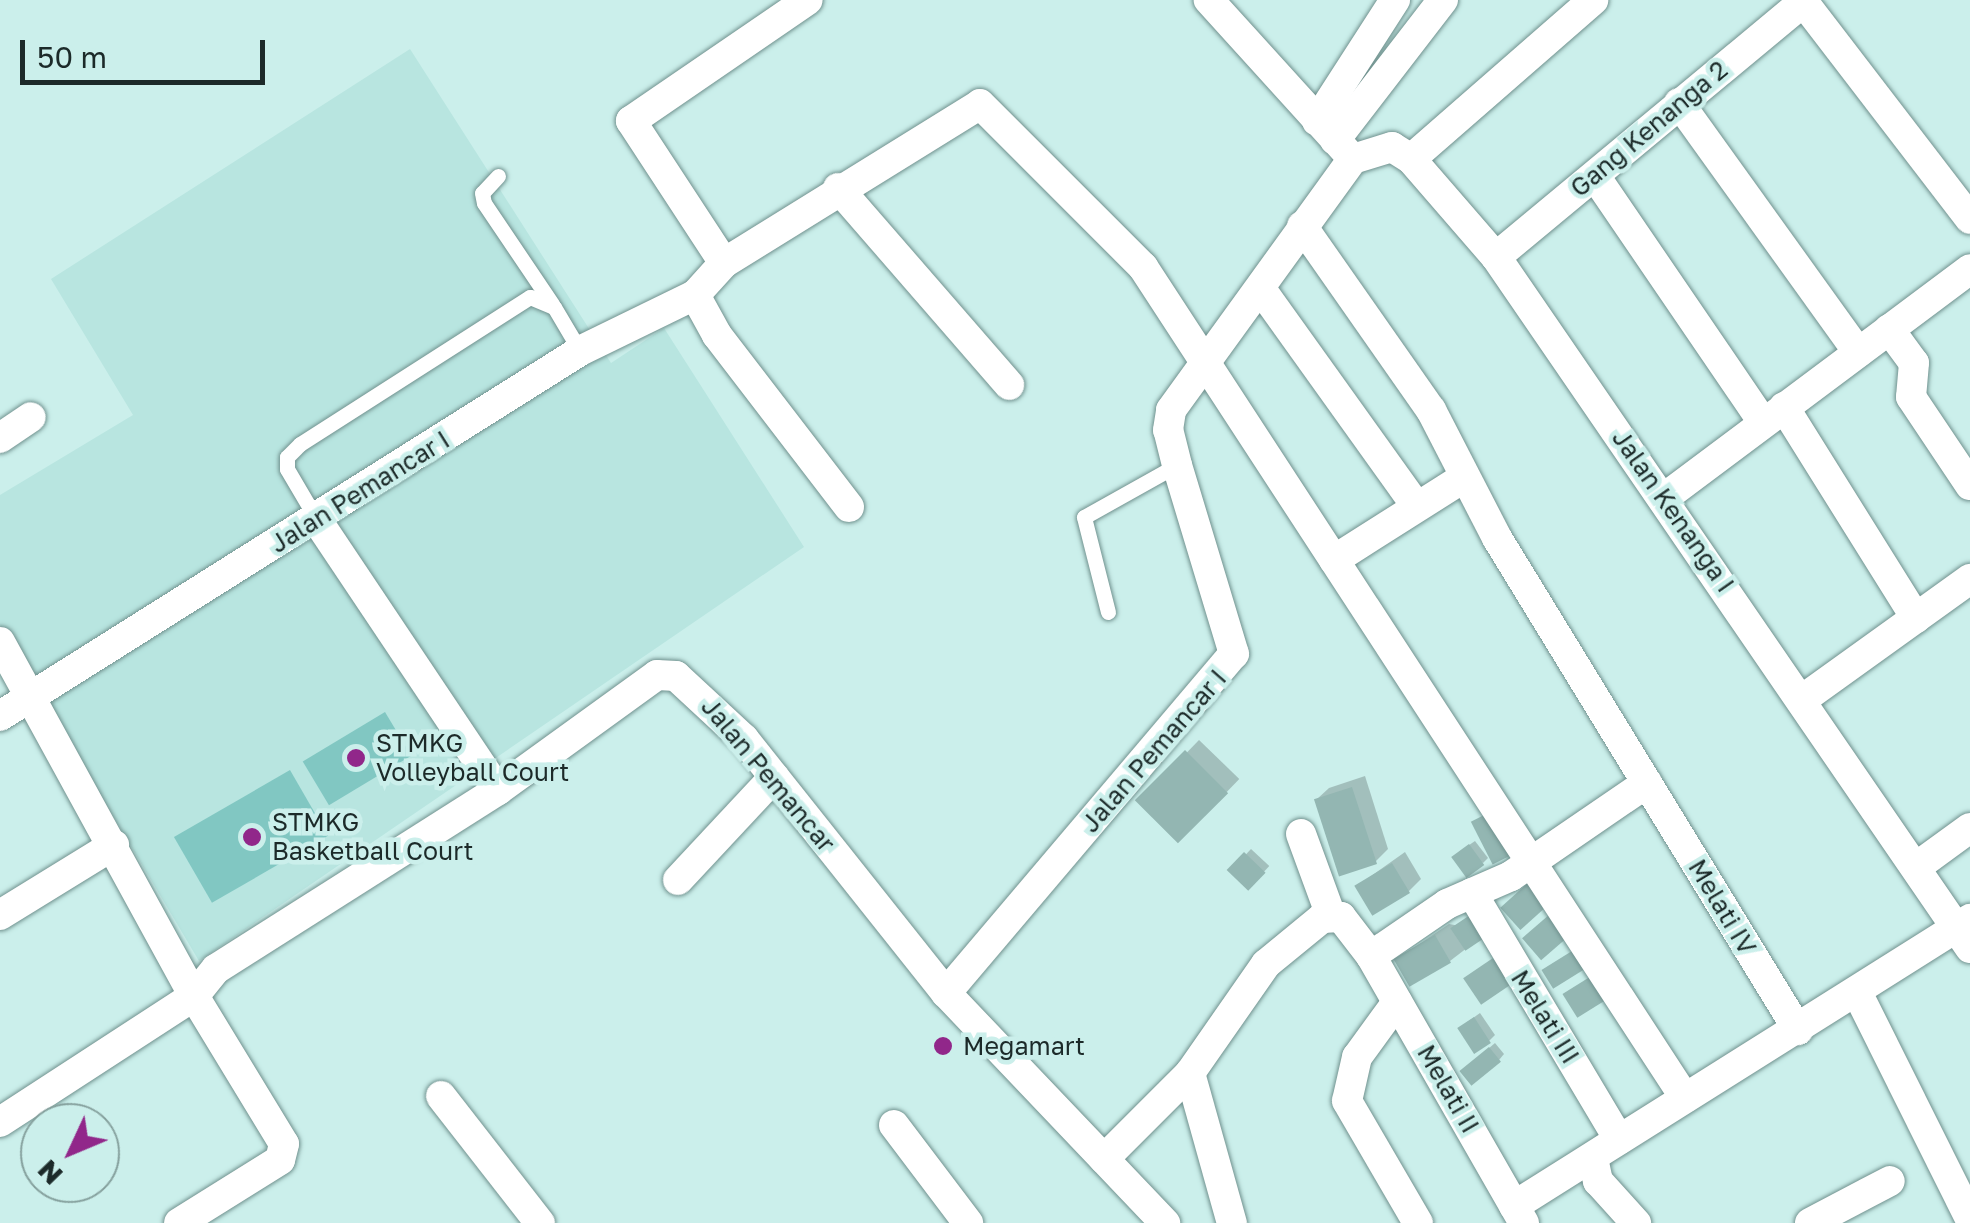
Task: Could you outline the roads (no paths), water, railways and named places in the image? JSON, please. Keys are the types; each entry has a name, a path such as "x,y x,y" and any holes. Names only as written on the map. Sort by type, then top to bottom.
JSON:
{"street":[{"path":"808,0 631,121 707,281 717,335 850,506"},
{"path":"1209,0 1335,140 1392,147 1410,160 1593,0"},
{"path":"1335,140 1395,0"},
{"path":"1335,140 1443,0"},
{"path":"1802,1 1970,219"},
{"name":"Gang Kenanga 2","path":"1496,257 1802,1"},
{"path":"1679,103 1858,352"},
{"name":"Jalan Pemancar I","path":"0,716 318,520 580,351 707,281 838,188 980,104 1143,267 1204,362"},
{"name":"Jalan Pemancar I","path":"946,993 1234,654 1177,465 1168,430 1171,410 1204,362 1262,292 1302,226 1335,140"},
{"name":"Jalan Kenanga I","path":"1410,160 1496,257 1967,930"},
{"path":"1594,176 1773,414 1916,618"},
{"path":"838,188 1009,386"},
{"name":"Melati IV","path":"1302,226 1432,410 1465,477 1798,1030"},
{"path":"1664,498 1970,269"},
{"path":"1262,292 1417,508"},
{"path":"1889,328 1914,363 1911,397 1970,485"},
{"path":"1204,362 1685,1098"},
{"path":"0,438 30,417"},
{"path":"1334,560 1465,477"},
{"path":"318,520 498,790"},
{"path":"1804,699 1970,580"},
{"path":"0,642 194,996 285,1150 280,1160 179,1223"},
{"name":"Jalan Pemancar","path":"0,1122 194,996 216,969 498,790 657,675 676,676 702,695 774,777 946,993 1165,1223"},
{"path":"678,880 774,777"},
{"path":"1371,956 1472,893 1532,863 1647,783"},
{"path":"1919,866 1970,828"},
{"path":"1104,1160 1190,1074 1266,964 1331,916 1301,834"},
{"path":"0,916 114,845"},
{"name":"Melati III","path":"1472,893 1619,1140"},
{"name":"Melati II","path":"1331,916 1348,920 1371,956 1519,1215"},
{"path":"1519,1215 1592,1158 1685,1098 1857,992 1967,930"},
{"path":"1857,992 1970,1219"},
{"path":"1397,1002 1357,1057 1348,1102 1418,1223"},
{"path":"1190,1074 1232,1223"},
{"path":"441,1096 540,1223"},
{"path":"894,1125 968,1223"},
{"path":"1592,1158 1598,1181 1636,1223"},
{"path":"1810,1223 1890,1181"}],"lane":[{"path":"498,176 482,194 484,202 580,351"},
{"path":"318,520 287,468 287,457 300,444 530,297 554,308"},
{"path":"1108,612 1084,517 1177,465"}],"place":[{"name":"STMKG Volleyball Court","path":"356,758"},
{"name":"STMKG Basketball Court","path":"252,837"},
{"name":"Megamart","path":"943,1046"}]}
